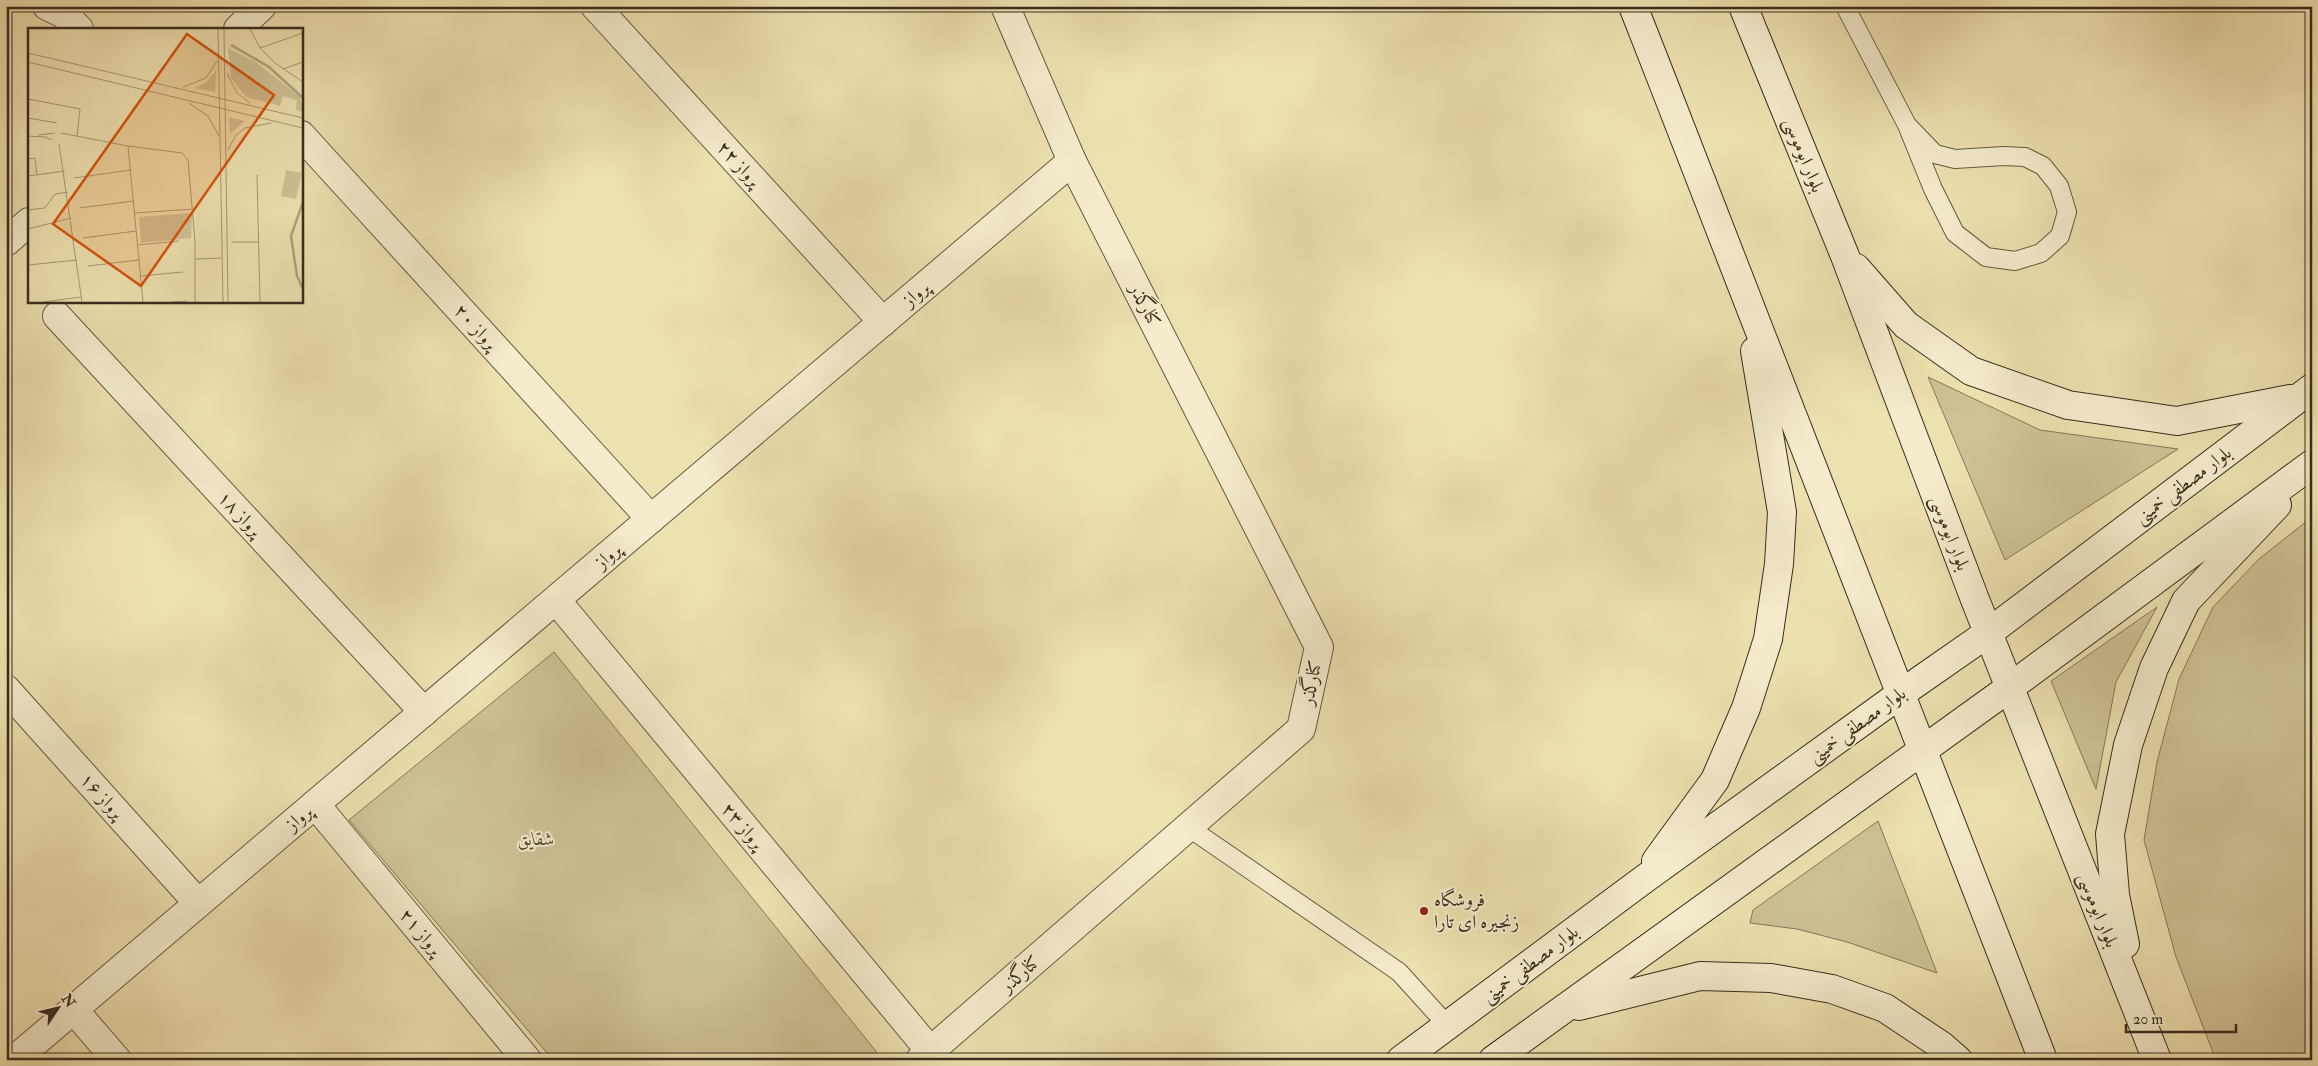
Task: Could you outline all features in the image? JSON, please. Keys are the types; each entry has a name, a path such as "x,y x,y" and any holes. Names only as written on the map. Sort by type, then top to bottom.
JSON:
{"main road":[{"path":"47,6 64,14 78,28"},
{"path":"239,28 262,6"},
{"name":"پرواز ۲۲","path":"596,6 883,322"},
{"path":"1005,6 1072,162"},
{"path":"1633,6 1746,293 1920,751 2043,1060"},
{"name":"بلوار ابوموسی","path":"1743,6 1845,256 1988,633 2157,1060"},
{"name":"پرواز ۲۰","path":"302,136 651,519"},
{"name":"پرواز","path":"14,1060 1072,162"},
{"name":"کنارگذر","path":"926,1056 1301,729 1318,647 1072,162"},
{"path":"6,242 28,223"},
{"path":"1845,256 1906,325 1972,371 2068,405 2177,421 2304,393"},
{"path":"1643,880 1715,780 1746,708 1768,639 1779,564 1782,512 1746,293"},
{"name":"پرواز ۱۸","path":"57,316 424,712"},
{"name":"بلوار مصطفی خمینی","path":"1401,1060 1643,880 1988,633 2304,393"},
{"path":"1493,1060 2010,688 2312,464"},
{"path":"2144,1026 2115,895 2110,834 2128,745 2154,668 2186,601 2312,469"},
{"name":"پرواز ۲۳","path":"556,600 926,1056"},
{"name":"پرواز ۱۶","path":"6,689 198,903"},
{"name":"پرواز ۲۱","path":"316,804 527,1060"},
{"path":"1565,1009 1700,976 1771,978 1832,989 1885,1008 1942,1046 1958,1060"},
{"path":"73,1009 117,1060"}],"lane":[{"path":"1845,6 1907,125 1933,189 1956,233 1986,257 2015,261 2041,253 2060,236 2067,212 2059,186 2043,166 2025,157 2004,156 1955,159 1935,154 1907,125"},
{"path":"1188,827 1398,972 1447,1025"}],"green space":[{"path":"1928,377 2040,430 2178,449 2005,560"},
{"path":"2312,517 2312,1060 2216,1060 2176,957 2144,840 2157,762 2179,679 2213,607 2259,559"},
{"path":"2157,607 2116,682 2096,789 2051,681"},
{"name":"شقایق","path":"554,652 883,1060 553,1060 349,820"},
{"path":"1878,821 1937,973 1847,942 1797,929 1750,923 1753,910"}],"place":[{"name":"فروشگاه زنجیره ای تارا","path":"1424,911"}]}
